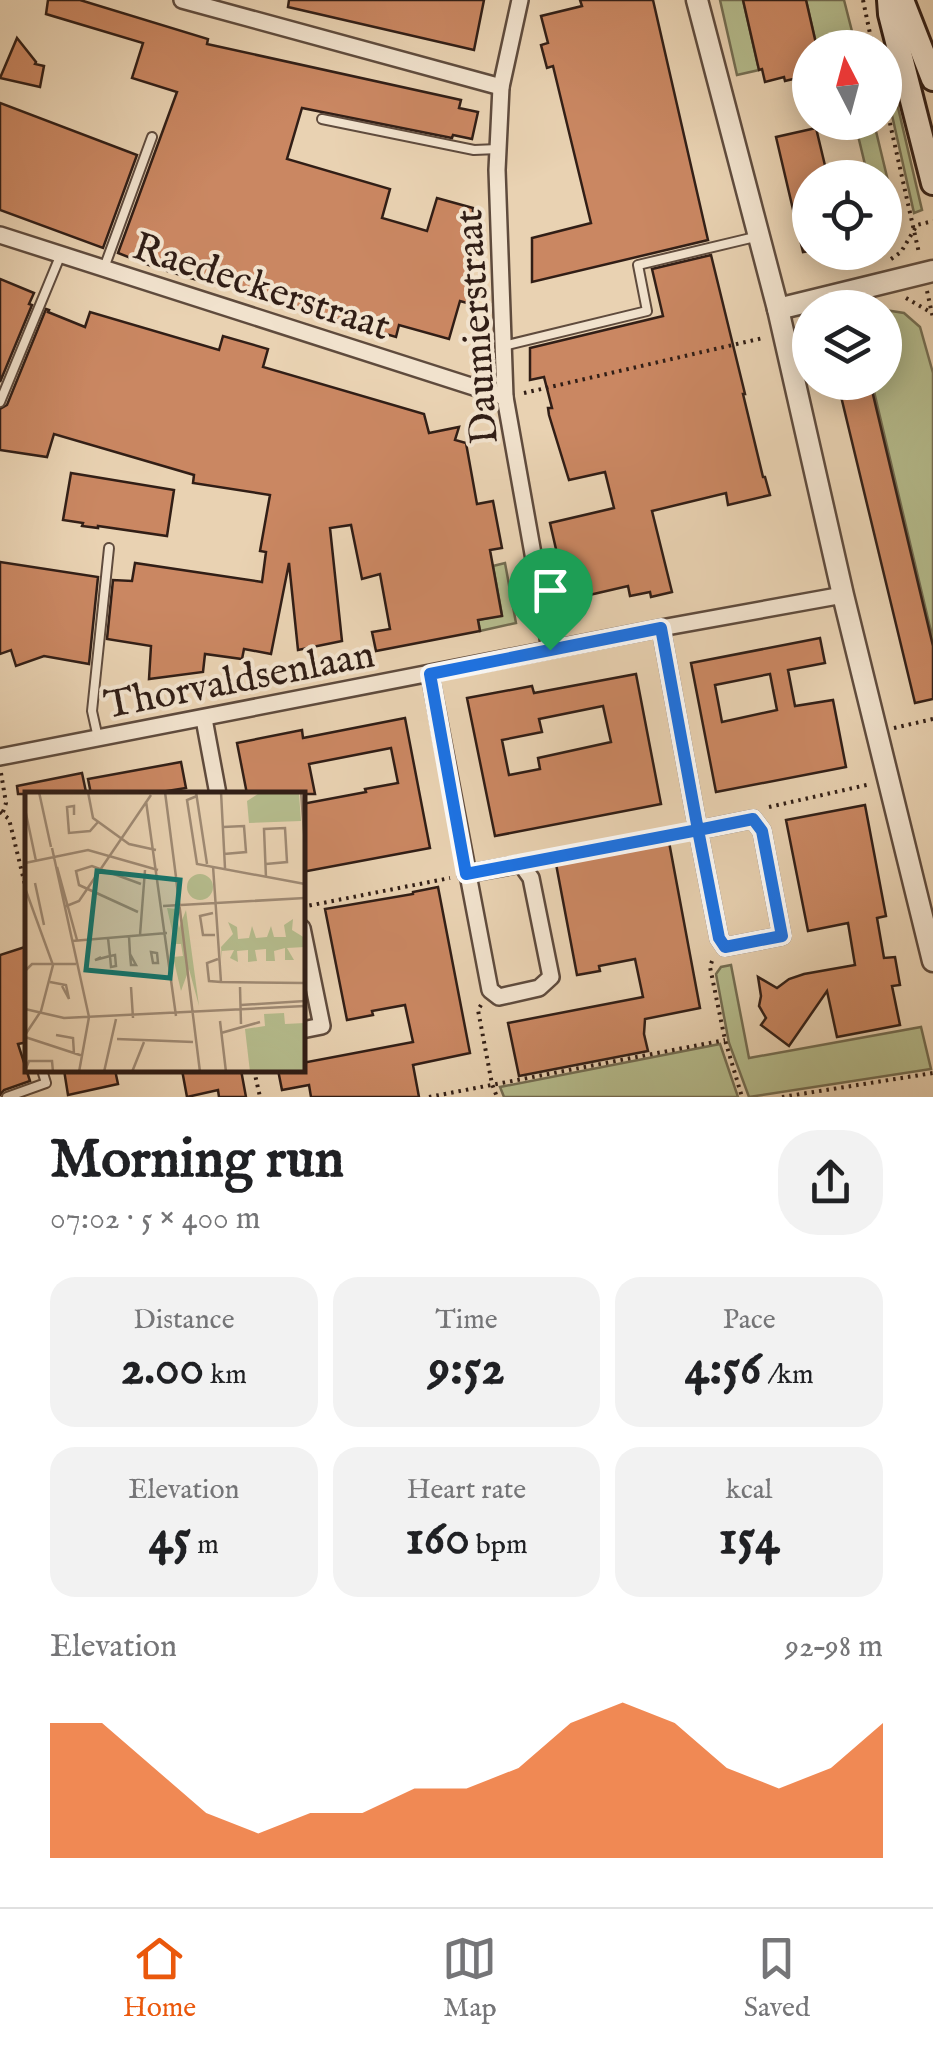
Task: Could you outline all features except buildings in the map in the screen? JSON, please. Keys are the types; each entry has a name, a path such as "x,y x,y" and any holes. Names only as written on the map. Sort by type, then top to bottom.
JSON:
{"main road":[{"path":"889,0 933,183"},
{"path":"902,0 933,80"}],"street":[{"path":"182,0 502,87"},
{"name":"Daumierstraat","path":"520,0 502,87 498,149 505,398 550,650"},
{"path":"697,0 778,309 933,961"},
{"name":"Raedeckerstraat","path":"0,234 505,398"},
{"path":"778,309 928,272"},
{"name":"Thorvaldsenlaan","path":"0,757 843,595"},
{"path":"661,628 698,830 719,938 725,947 782,936 762,831 753,819 698,830"},
{"path":"430,674 466,874 490,990 499,996 539,988 551,977 531,878 521,864 466,874"},
{"path":"204,718 218,792"},
{"path":"305,943 322,1026 305,1029"}],"lane":[{"path":"322,119 474,150 498,149"},
{"path":"104,268 152,137"},
{"path":"503,346 647,311 638,265 759,236"},
{"path":"0,402 61,254"},
{"path":"98,738 92,711 110,548"},
{"path":"7,1097 46,1083 43,1072"}],"path":[{"path":"864,0 870,30"},
{"path":"894,140 913,229 928,272 933,318"},
{"path":"902,250 917,225 933,221"},
{"path":"505,398 783,334"},
{"path":"910,722 933,718"},
{"path":"0,768 6,804 1,812 9,819 25,885"},
{"path":"753,819 771,806 890,780"},
{"path":"521,864 698,830"},
{"path":"305,907 466,874"},
{"path":"719,938 710,967 724,1040 742,1097"},
{"path":"490,990 478,1010 497,1097"},
{"path":"429,1097 724,1040"},
{"path":"254,1072 260,1097"},
{"path":"782,1097 933,1073"}],"green space":[{"path":"720,0 743,0 759,70 737,75"},
{"path":"806,0 844,0 852,30 813,30"},
{"path":"902,125 922,210 914,213 898,140 902,140"},
{"path":"859,140 878,140 883,160 864,160"},
{"path":"902,313 920,327 933,373 933,640 876,400 902,400"},
{"path":"505,563 516,623 480,631 478,620 502,615 493,566"},
{"path":"731,965 749,1058 921,1027 931,1069 749,1097 729,1043 716,974 721,967"},
{"path":"720,1044 738,1097 504,1097 500,1087"}],"route":[{"path":"550,650 430,674 466,874 698,830 719,938 725,947 782,936 762,831 753,819 698,830 661,628 550,650"}]}
